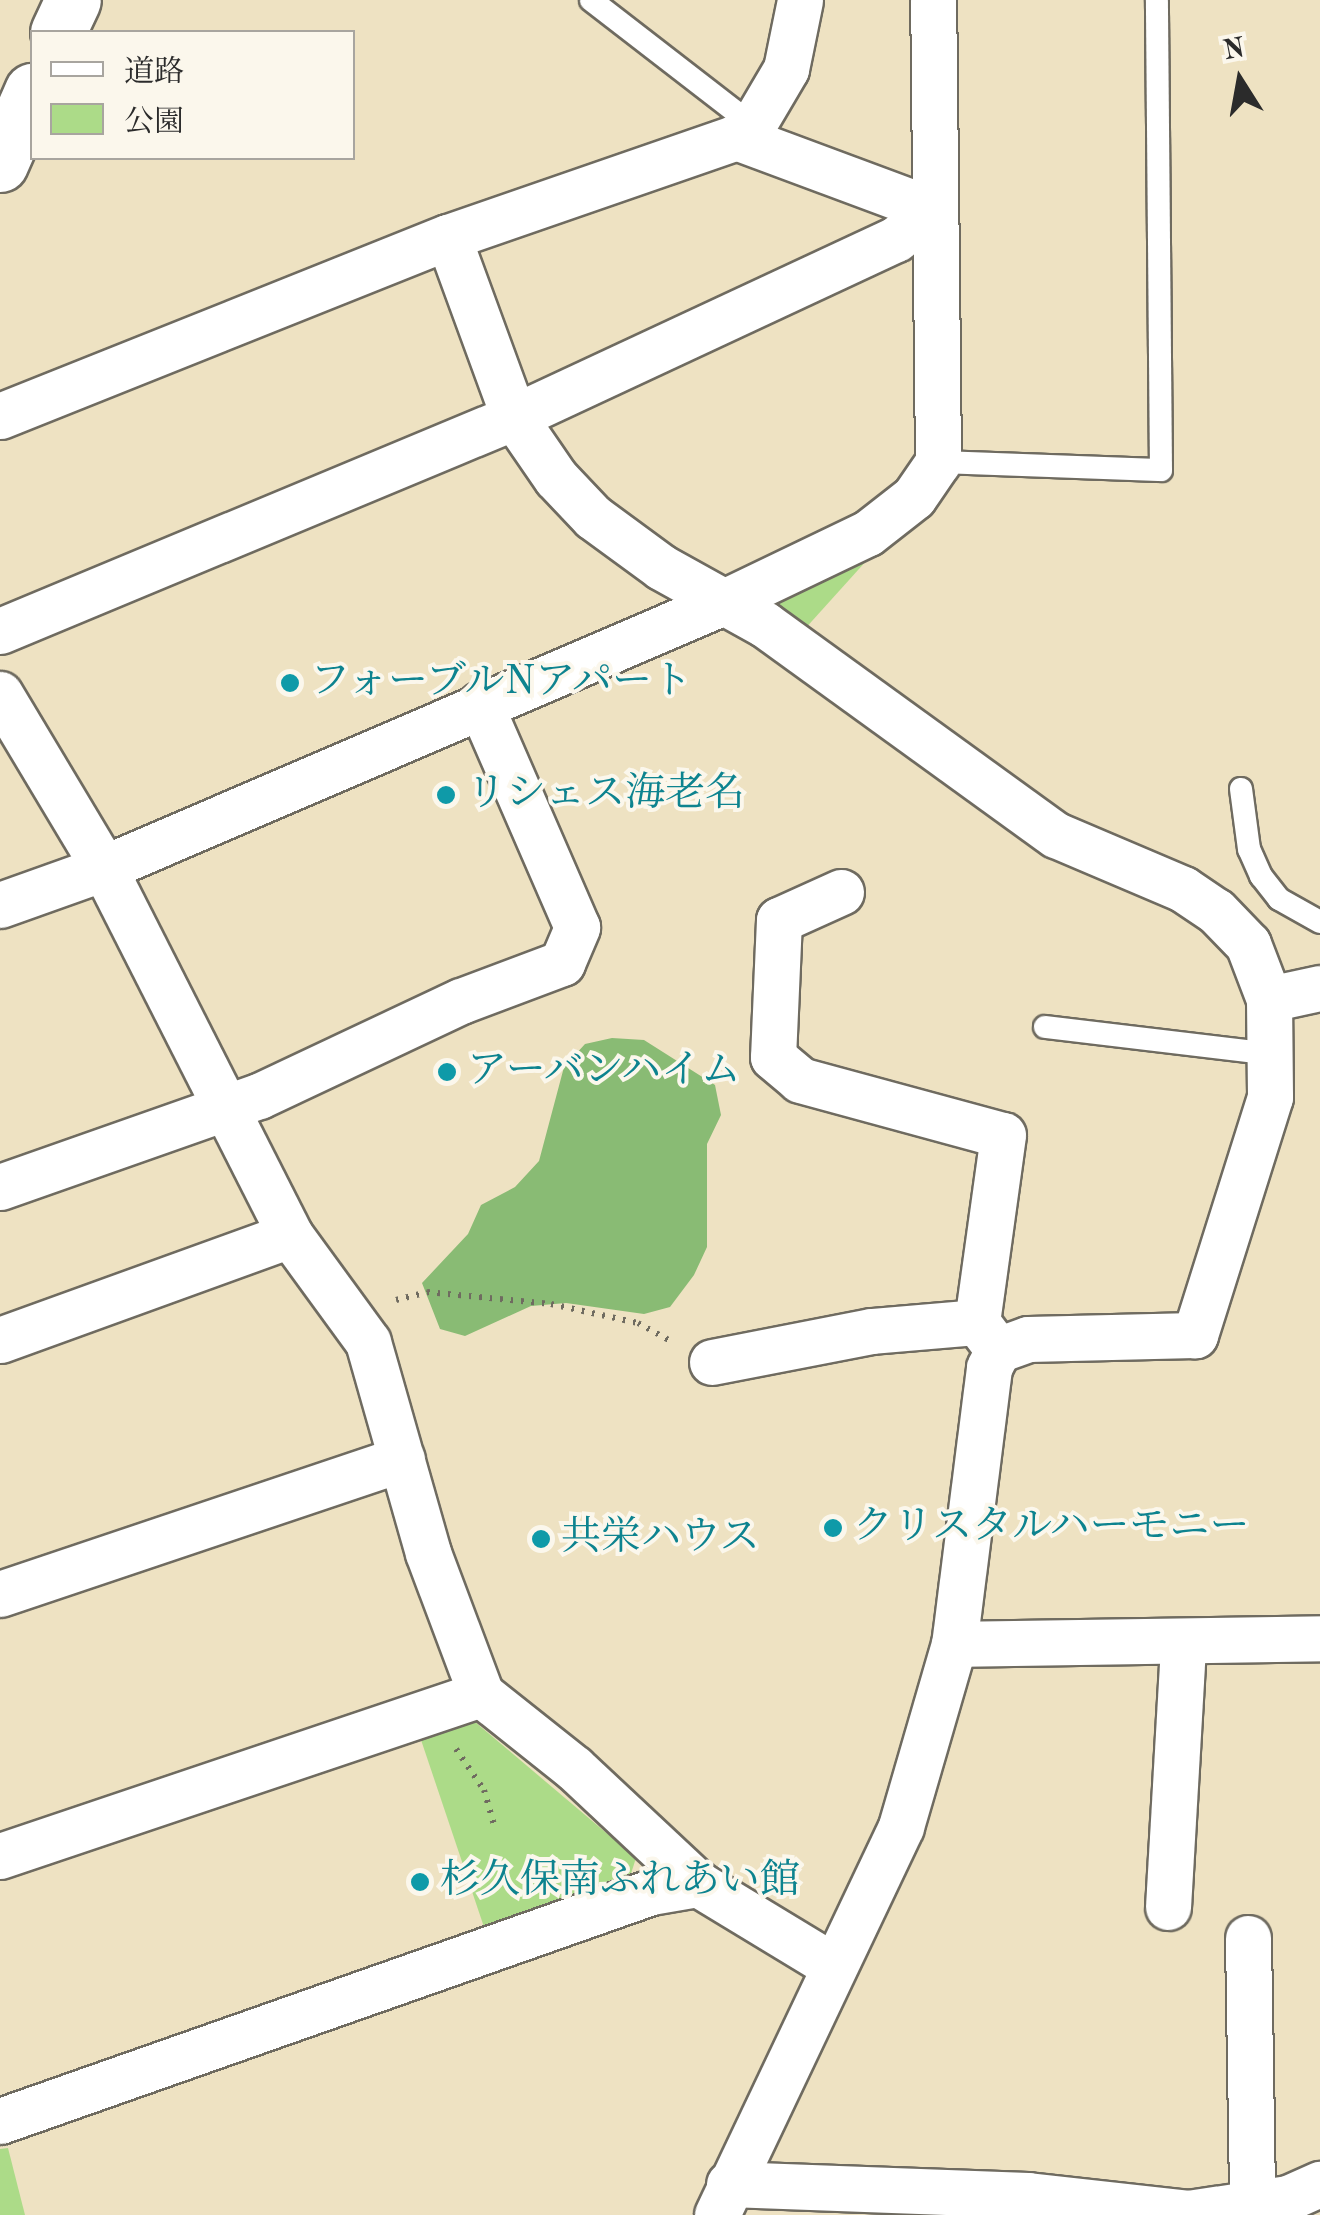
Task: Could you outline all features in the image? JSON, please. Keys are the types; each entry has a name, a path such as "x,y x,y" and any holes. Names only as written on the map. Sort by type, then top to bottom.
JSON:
{"street":[{"path":"59,30 73,0"},
{"path":"0,416 448,237 744,131 786,69 800,0"},
{"path":"0,904 104,868 726,601 868,533 914,496 938,462 932,210 933,0"},
{"path":"0,164 30,96"},
{"path":"744,131 932,210"},
{"path":"0,632 514,416 896,239 932,210"},
{"path":"448,237 514,416 556,478 593,517 661,567 726,601 1056,836 1182,889 1216,911 1248,944 1269,1000 1270,1096 1195,1335 1028,1339 872,1331 712,1362"},
{"path":"0,694 104,868 290,1235 368,1342 428,1553 481,1694 574,1768 698,1884 832,1965"},
{"path":"0,1187 259,1096 461,1001 562,962 577,927 480,704"},
{"path":"840,892 779,920 772,1058 800,1080 1002,1135 987,1336 990,1368 954,1644 901,1827 723,2199 1028,2195 1188,2213 1267,2206 1320,2184"},
{"path":"1269,1000 1320,988"},
{"path":"0,1340 290,1235"},
{"path":"0,1594 402,1459"},
{"path":"954,1644 1183,1644 1320,1638"},
{"path":"1168,1906 1183,1644"},
{"path":"0,1856 481,1694"},
{"path":"0,2121 651,1892 698,1884"},
{"path":"1248,1938 1267,2206"}],"lane":[{"path":"592,0 744,131"},
{"path":"938,462 1161,470 1157,0"},
{"path":"1242,789 1249,849 1261,876 1279,898 1320,922"},
{"path":"1045,1027 1272,1054"}],"path":[{"path":"347,1312 427,1292 552,1304 638,1324 712,1362"},
{"path":"484,1790 495,1828"}],"green space":[{"path":"877,549 803,631 757,597"},
{"path":"612,1038 644,1040 715,1085 721,1115 707,1144 707,1247 694,1275 670,1307 644,1314 566,1303 531,1306 465,1336 440,1329 422,1283 468,1234 481,1205 515,1187 539,1161 564,1067 585,1044"},
{"path":"468,1716 636,1858 627,1886 486,1933 417,1728"},
{"path":"8,2148 25,2215 0,2215 0,2149"}],"place":[{"name":"フォーブルNアパート","path":"290,683"},
{"name":"リシェス海老名","path":"446,795"},
{"name":"アーバンハイム","path":"447,1072"},
{"name":"クリスタルハーモニー","path":"833,1528"},
{"name":"共栄ハウス","path":"541,1539"},
{"name":"杉久保南ふれあい館","path":"420,1882"}]}
